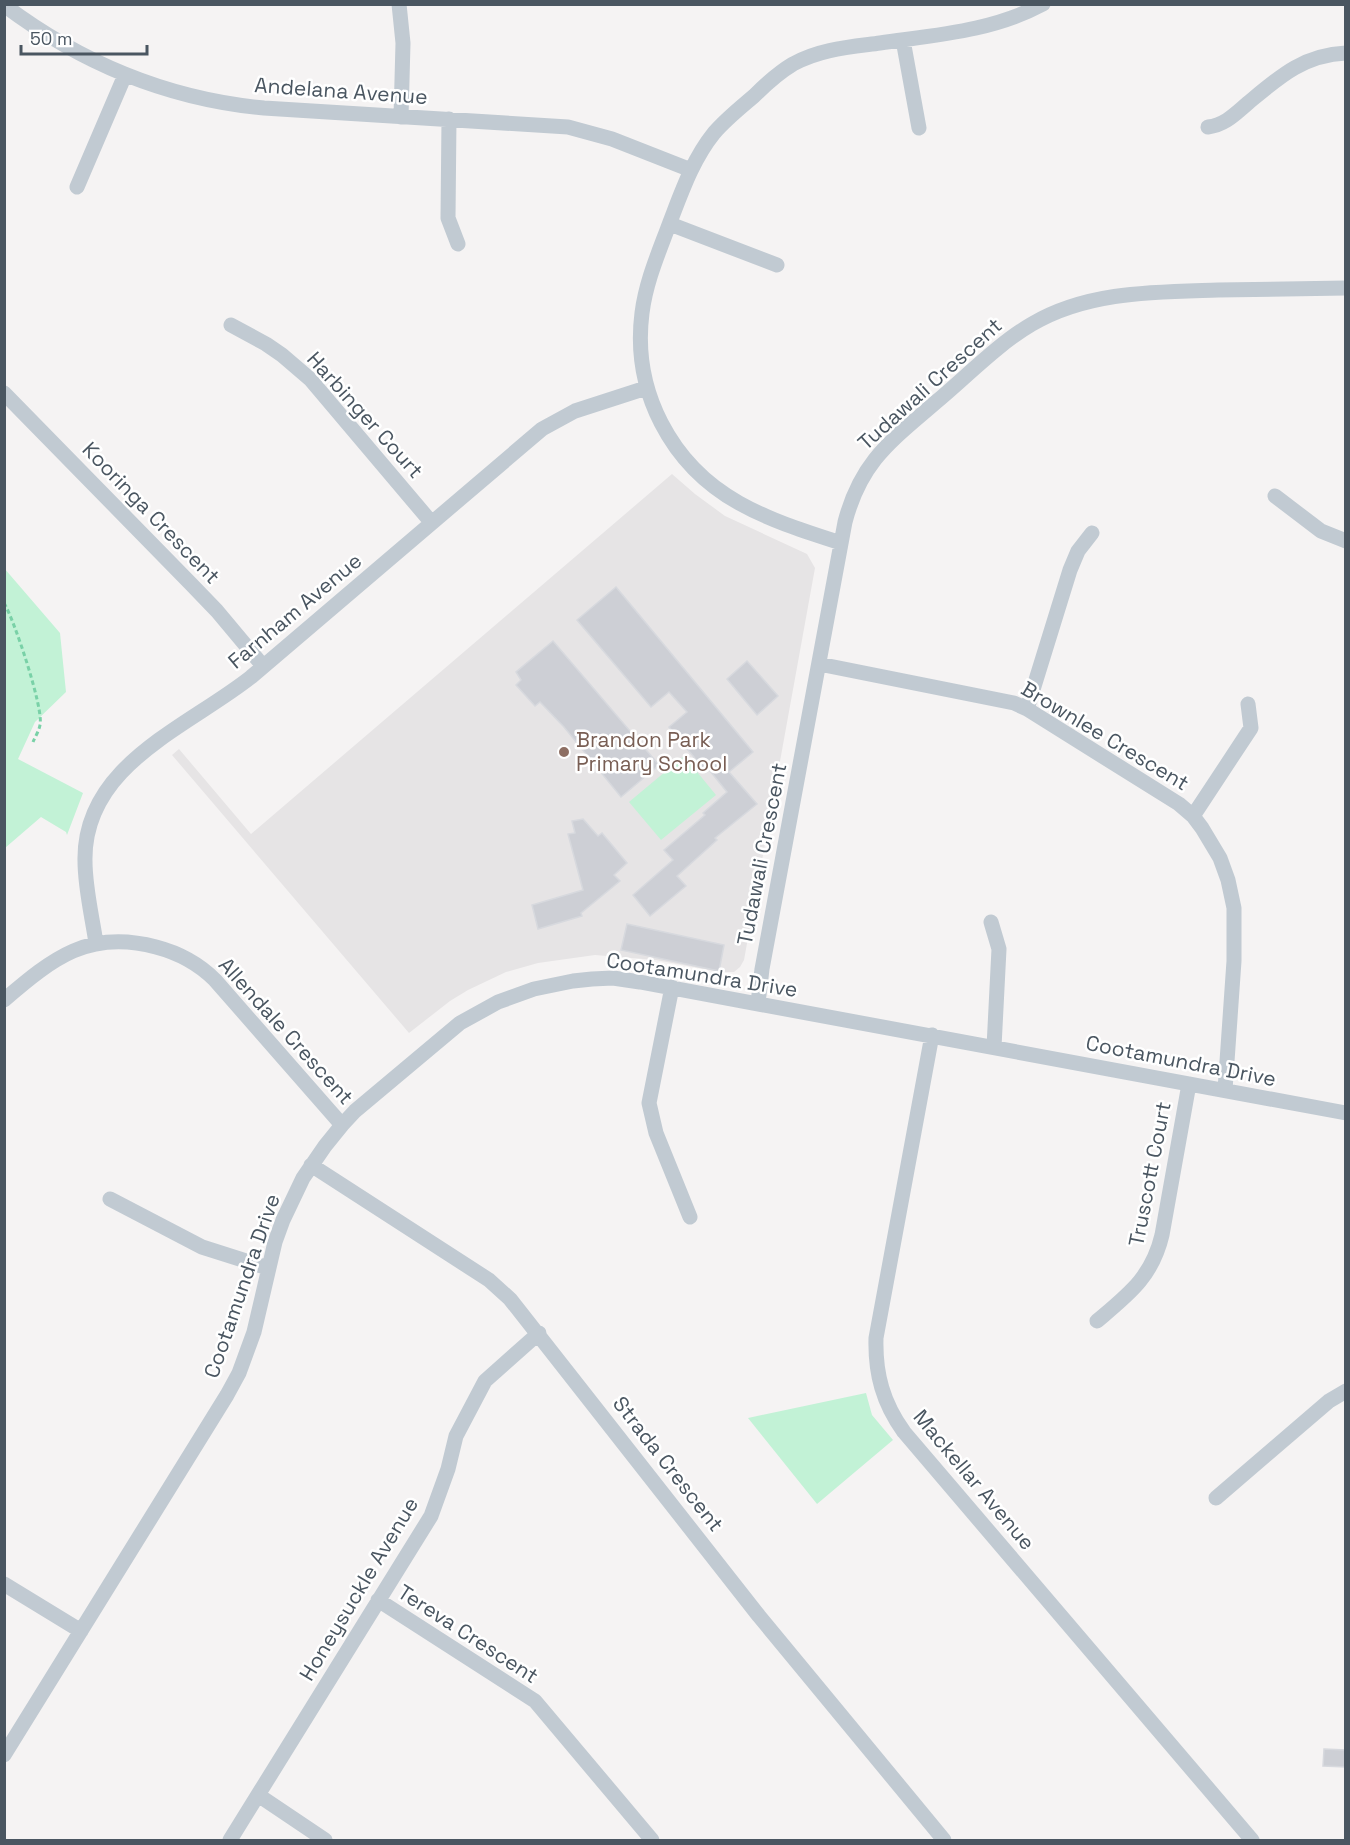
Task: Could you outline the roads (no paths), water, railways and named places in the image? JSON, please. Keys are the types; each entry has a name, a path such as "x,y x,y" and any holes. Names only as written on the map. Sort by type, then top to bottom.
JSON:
{"street":[{"path":"399,4 403,43 401,117"},
{"path":"841,543 773,519 732,499 714,487 675,446 654,409 646,388 641,339 642,314 650,276 691,170 706,144 722,124 772,79 793,64 828,50 903,40 997,23 1043,4"},
{"name":"Andelana Avenue","path":"4,5 64,45 125,75 193,97 248,107 568,127 612,139 691,170"},
{"path":"903,40 919,128"},
{"path":"1208,127 1225,122 1294,67 1315,58 1346,53"},
{"path":"77,187 125,75"},
{"path":"449,119 448,218 458,244"},
{"path":"670,224 777,265"},
{"name":"Tudawali Crescent","path":"758,1003 771,918 841,543 853,495 879,453 898,434 1009,340 1032,324 1073,306 1118,295 1173,291 1346,288"},
{"name":"Harbinger Court","path":"231,325 266,344 310,379 431,522"},
{"name":"Farnham Avenue","path":"96,943 85,860 88,834 99,802 118,776 171,729 224,697 263,666 431,522 553,422 581,409 646,388"},
{"name":"Kooringa Crescent","path":"4,393 217,611 263,666"},
{"path":"1275,496 1321,531 1346,541"},
{"path":"1027,709 1070,570 1078,551 1092,534"},
{"name":"Brownlee Crescent","path":"819,664 1006,700 1027,709 1171,798 1193,816 1220,858 1234,908 1234,961 1225,1090"},
{"path":"1193,816 1251,728 1248,704"},
{"path":"991,922 999,949 994,1047"},
{"name":"Allendale Crescent","path":"4,1000 49,964 72,951 96,943 122,941 172,951 203,968 215,980 342,1125"},
{"name":"Cootamundra Drive","path":"4,1755 227,1395 254,1332 268,1268 283,1220 311,1165 342,1125 415,1059 477,1012 515,995 555,984 613,978 672,987 1346,1113"},
{"path":"672,987 649,1103 656,1133 690,1217"},
{"name":"Mackellar Avenue","path":"932,1035 876,1338 876,1365 888,1407 904,1432 1252,1840"},
{"name":"Truscott Court","path":"1098,1320 1131,1292 1145,1276 1156,1258 1189,1084"},
{"name":"Strada Crescent","path":"311,1165 489,1280 510,1299 539,1333 759,1616 944,1840"},
{"path":"110,1199 208,1249 268,1268"},
{"name":"Honeysuckle Avenue","path":"230,1840 431,1516 448,1469 456,1436 485,1381 539,1333"},
{"path":"1216,1498 1329,1401 1346,1391"},
{"path":"4,1584 81,1631"},
{"name":"Tereva Crescent","path":"378,1600 535,1701 652,1840"},
{"path":"258,1795 325,1840"}],"place":[{"name":"Brandon Park Primary School","path":"564,752"}]}
